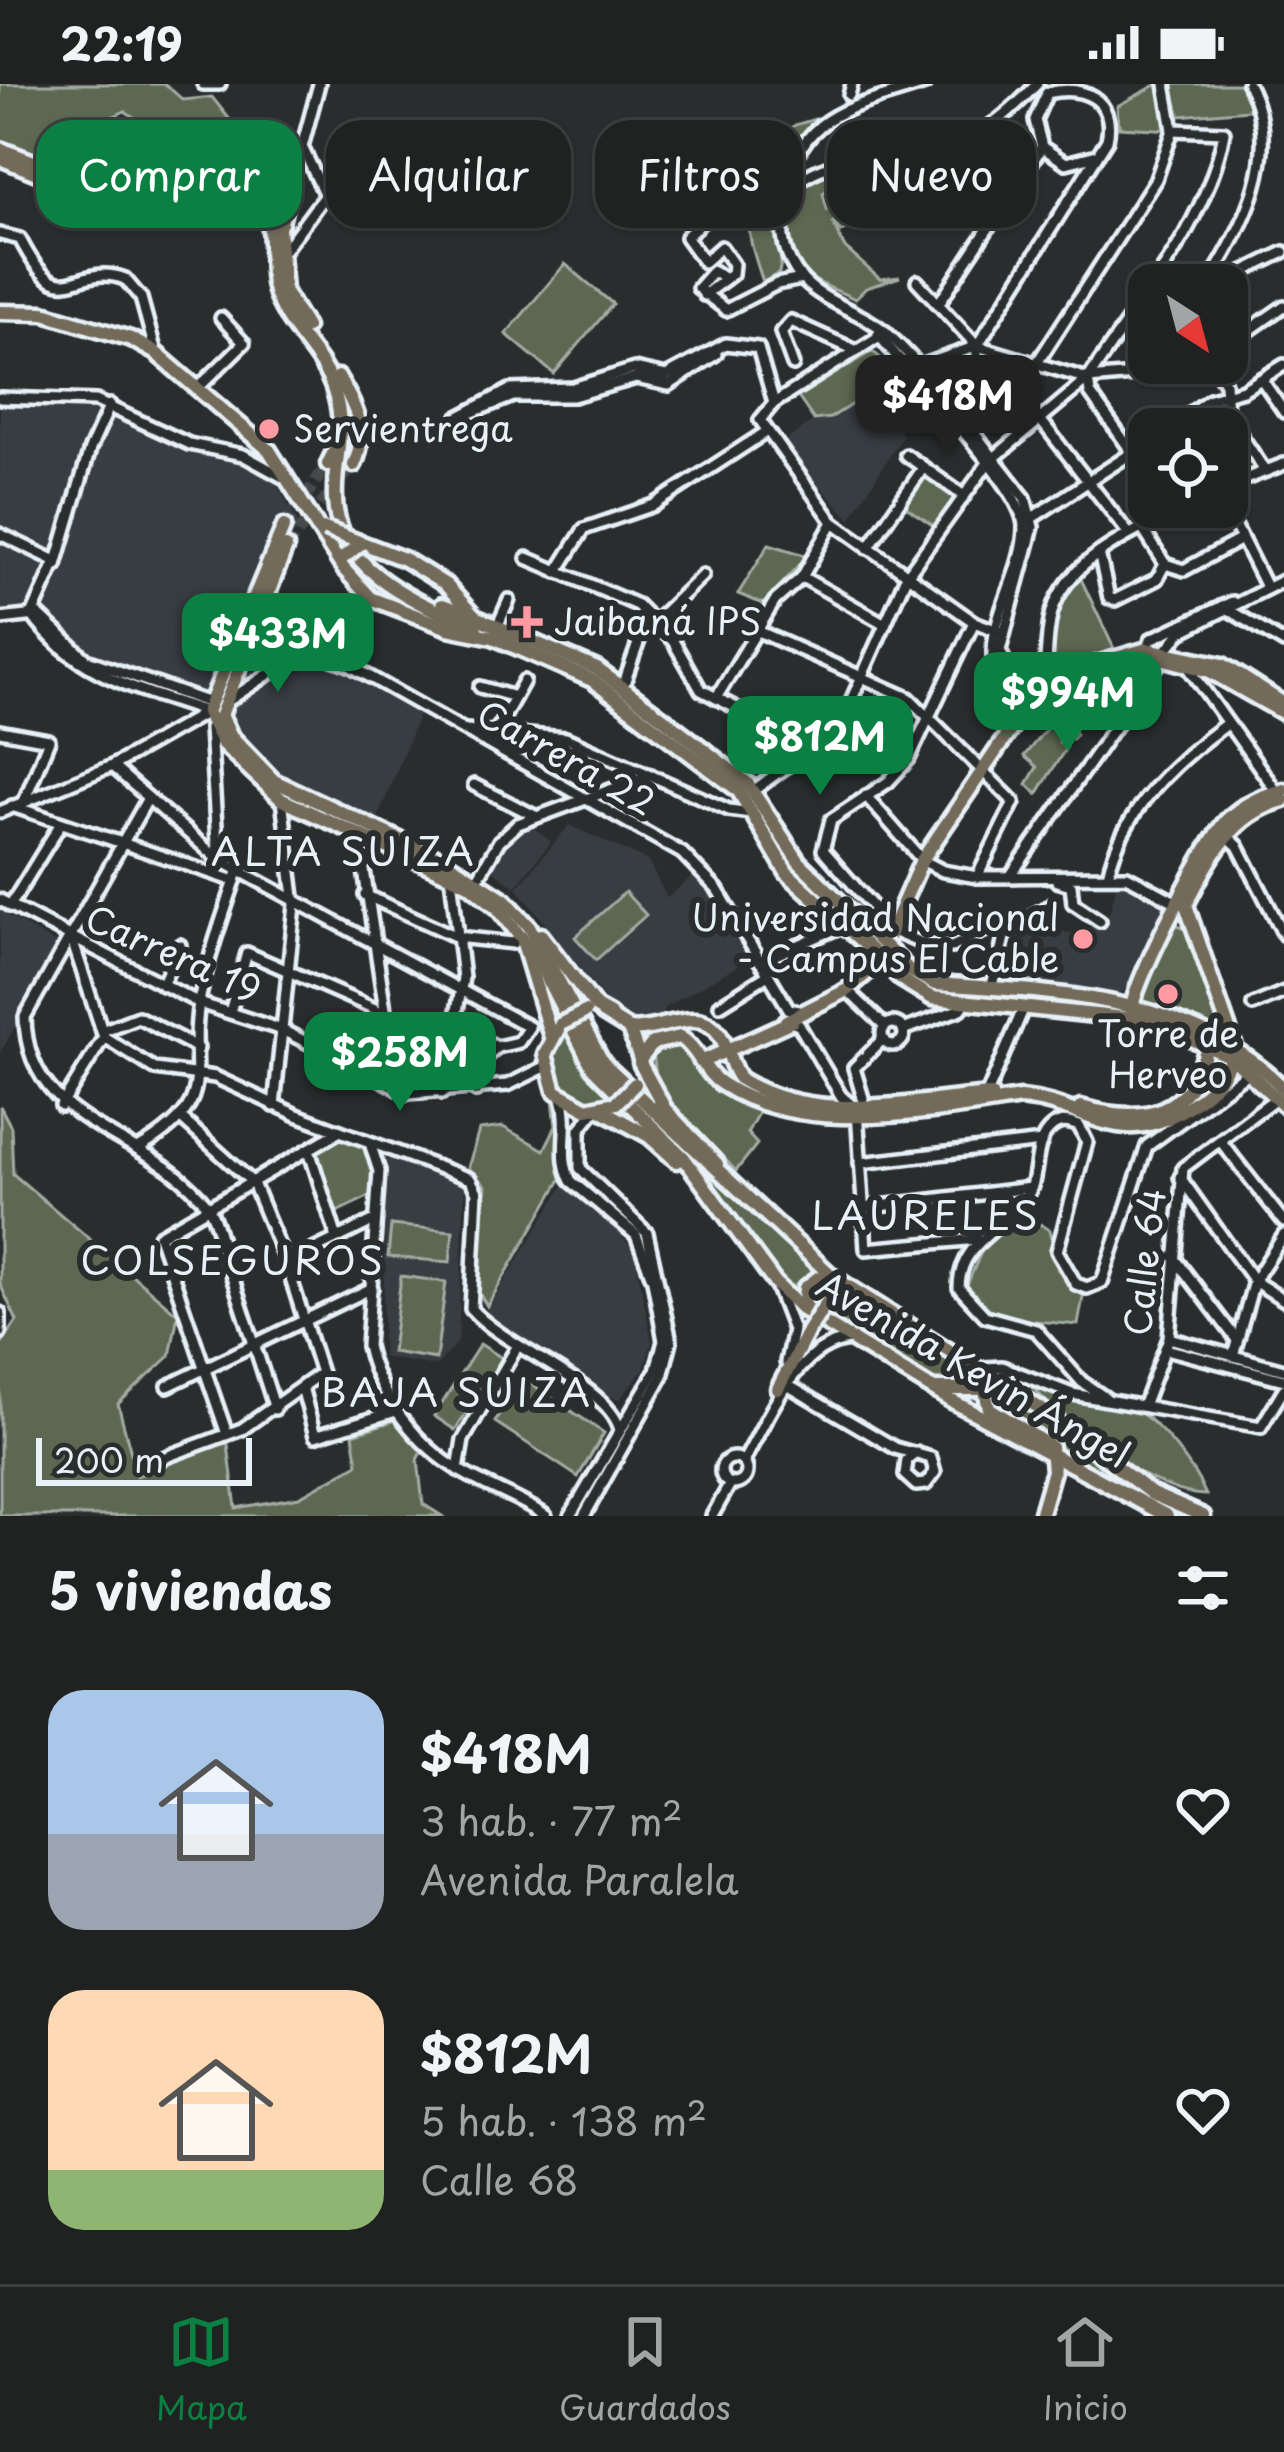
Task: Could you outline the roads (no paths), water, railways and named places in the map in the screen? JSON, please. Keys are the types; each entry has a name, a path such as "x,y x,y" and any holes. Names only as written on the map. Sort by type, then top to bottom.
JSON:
{"main road":[{"path":"0,154 36,172"},
{"path":"269,228 276,294 331,379 342,428 334,498 342,528 360,560 384,583 619,686 753,790 799,862 924,995 1024,1007 1169,1015 1233,1052 1281,1098"},
{"path":"280,230 280,256 291,305 338,376 359,418 361,444 354,465"},
{"path":"0,312 44,314 131,339 156,353 259,439 344,563 380,604 448,628 495,632"},
{"path":"338,376 350,437 341,497 348,528 378,571 475,617"},
{"path":"328,464 342,428"},
{"path":"210,728 232,646 284,526"},
{"path":"320,526 446,585 495,632"},
{"path":"344,563 365,544"},
{"path":"214,706 239,675 286,547"},
{"path":"232,646 240,646 247,654"},
{"path":"700,1062 847,990 878,945 895,932 922,860 980,768 1042,684 1146,653 1222,665 1284,709"},
{"path":"1164,655 1225,678 1284,709"},
{"path":"225,669 239,675"},
{"path":"619,686 738,790 774,858 842,926 878,945"},
{"name":"Avenida Kevin Ángel","path":"214,706 224,727 274,781 478,878 525,931 603,1063 836,1287 854,1292 919,1333 1152,1494 1203,1516"},
{"name":"Avenida Kevin Ángel","path":"210,728 282,800 482,893 525,931 588,1061 704,1182 775,1283 825,1325 1054,1459 1167,1516"},
{"path":"1281,1098 1233,1052 1186,905 1227,836 1249,813 1282,797"},
{"path":"1132,1012 1177,903 1218,829 1244,806 1282,797"},
{"path":"1166,929 1181,921 1194,929"},
{"path":"525,931 596,1007 629,1029 644,1032 695,1019 712,1026 733,1070 750,1086 859,1109 1032,1092 1110,1115 1142,1117 1162,1110 1194,1085 1207,1045"},
{"path":"525,931 551,1036 546,1071 562,1098 598,1109 649,1136 704,1182"},
{"path":"905,975 934,984 1132,1012 1233,1052"},
{"path":"551,1036 561,1024 585,1012 610,1015"},
{"path":"629,1029 665,1109 728,1180"},
{"path":"598,1109 616,1103 635,1084 648,1047 670,1035 690,1043 720,1083 747,1096 859,1109 1020,1098 1042,1100 1106,1126 1143,1128 1168,1120 1223,1077 1233,1052"},
{"path":"1202,1069 1216,1070 1223,1077"},
{"path":"783,1388 808,1331 836,1287 818,1278 805,1288 804,1304 825,1325"},
{"path":"933,1389 987,1378 989,1408 1043,1438 1054,1459 1040,1516"}],"street":[{"path":"203,84 220,84"},
{"path":"280,256 325,195 302,147 319,84"},
{"path":"803,140 842,113 925,84"},
{"path":"998,120 1041,87 1066,84 1088,87 1104,101 1110,127 1099,153 977,346 977,358 1028,428"},
{"path":"1035,365 1156,178 1173,130 1166,84"},
{"path":"1219,264 1257,200 1271,150 1268,116 1248,84"},
{"path":"1041,87 1035,121 1042,147 1066,163 1084,162 1099,153"},
{"path":"851,701 906,577 991,461 1088,379 1210,187 1223,132 1173,130"},
{"path":"939,303 1042,147"},
{"path":"302,214 307,218"},
{"path":"695,228 686,237 704,262 722,247 734,269 725,279 713,271 700,282 704,295 726,310 777,284 802,279"},
{"path":"782,228 789,261 802,279 873,324 991,461 1028,520"},
{"path":"0,234 20,239 33,267 53,281 78,284 104,275 125,279 141,298 156,353"},
{"path":"1248,270 1284,253"},
{"path":"777,284 789,261"},
{"path":"917,281 977,346 1088,379 1128,376"},
{"path":"1248,331 1284,305"},
{"path":"199,387 244,343 221,318"},
{"path":"793,365 781,332 791,321 852,352"},
{"path":"786,347 812,330"},
{"path":"882,334 774,403 760,415 766,432 833,522 906,577 999,633"},
{"path":"737,344 669,385 636,378 573,396 513,396 457,418 510,390 573,388 634,369 666,376 706,351 737,344 748,343 763,356 774,403"},
{"path":"913,370 977,346"},
{"path":"1199,408 1284,365"},
{"path":"1088,379 1090,393 1128,448"},
{"path":"1262,380 1284,412"},
{"path":"1225,384 1227,414 1265,471"},
{"path":"0,398 110,405 189,444 243,454 286,478"},
{"path":"36,615 90,449 110,405"},
{"path":"1039,418 1129,534"},
{"path":"557,572 584,529 654,505 766,432"},
{"path":"906,455 964,496"},
{"path":"1128,457 1028,520 993,656 1006,678 1042,684 1056,601 1099,554 1129,534 1142,528 1165,563 1184,570 1240,540"},
{"path":"1248,478 1284,464"},
{"path":"868,548 922,468"},
{"path":"716,698 775,601 802,577 833,522"},
{"path":"1235,528 1266,587"},
{"path":"0,534 56,561"},
{"path":"1099,554 1112,600 1157,579 1165,563"},
{"path":"527,558 619,596 655,621 700,690 744,712"},
{"path":"619,686 632,650 703,574"},
{"path":"802,577 885,624"},
{"path":"1146,653 1150,639 1284,580"},
{"path":"495,632 509,600"},
{"path":"1223,607 1282,639"},
{"path":"1011,876 1181,632 1223,607"},
{"path":"0,619 36,615 87,660 214,706"},
{"path":"974,622 910,759 839,812 822,842 828,859 895,932 940,947 990,928 1006,930 1051,905"},
{"name":"Carrera 22","path":"254,630 349,665 682,853 717,889 841,1096 859,1109"},
{"path":"758,632 909,698 1014,802 977,877"},
{"path":"0,812 112,766 306,649"},
{"path":"1186,664 1225,725 1282,797"},
{"path":"498,749 496,730 524,681"},
{"path":"480,687 515,697"},
{"path":"753,790 802,758 823,736 789,712 776,713 776,726 802,758"},
{"path":"1108,875 1117,843 1173,762 1225,725"},
{"path":"210,728 218,859"},
{"path":"461,730 552,734 729,810 751,814"},
{"path":"0,731 49,740 23,801"},
{"path":"112,766 237,876"},
{"path":"478,878 508,831 535,816 653,774"},
{"path":"474,785 535,816"},
{"path":"866,796 922,860 943,871 977,877 1127,877 1177,903"},
{"path":"148,798 73,940 25,1017 32,1061 61,1106 138,1149 208,1208 275,1409"},
{"path":"274,1106 292,970 295,905 282,800"},
{"path":"12,806 237,876 530,1028 519,1042 497,1047 481,1061"},
{"path":"5,903 61,824"},
{"path":"1227,836 1238,846 1284,935"},
{"path":"359,837 397,1089"},
{"path":"138,1149 182,1119 201,1073 199,1003 237,876"},
{"path":"442,1093 460,988 452,877"},
{"path":"1062,878 1075,892 1073,903"},
{"path":"1062,878 1048,893 1051,905 1060,910 1073,903"},
{"path":"365,895 457,937 513,943 525,931"},
{"name":"Carrera 19","path":"5,903 199,1003 282,1030 397,1089 476,1091 546,1071"},
{"path":"1073,903 1100,921"},
{"path":"760,962 842,926"},
{"path":"991,989 1006,930"},
{"path":"73,940 103,1034 155,1069 201,1073 274,1106 457,1172 477,1192 468,1303 517,1347 604,1403 620,1430"},
{"path":"162,985 180,945"},
{"path":"230,1012 247,952 382,1012"},
{"path":"720,1005 768,975"},
{"path":"847,990 885,1026"},
{"path":"1253,1005 1284,992"},
{"path":"946,1015 951,999"},
{"path":"903,1030 962,1009 967,1000"},
{"path":"986,1096 1024,1007"},
{"path":"61,1106 103,1034 138,1017 198,1048"},
{"path":"885,1026 895,1023 903,1030"},
{"path":"451,1024 497,1047"},
{"path":"885,1026 882,1040 854,1068 866,1249 978,1239"},
{"path":"882,1040 899,1044 903,1030"},
{"path":"476,1091 483,1040"},
{"path":"388,1043 427,1050"},
{"path":"1107,1399 1082,1382 1036,1330 992,1319 963,1294 959,1278 978,1239 1024,1201 1042,1142 1058,1123 1075,1123 1087,1142 1057,1251 1064,1269 1082,1288 1093,1287 1106,1277 1147,1146 1250,1071"},
{"path":"562,1098 568,1127 565,1169 585,1193 628,1225 653,1280 664,1341 656,1370 570,1516"},
{"name":"Calle 64","path":"1144,1404 1167,1344 1180,1177 1191,1159 1222,1143 1281,1098"},
{"path":"584,1515 662,1377 671,1341 646,1233 580,1168 580,1129 598,1109"},
{"path":"152,1462 227,1434 275,1409 321,1373 286,1263 253,1183 182,1119"},
{"path":"227,1434 159,1236 340,1131"},
{"path":"860,1163 1042,1142"},
{"path":"370,1143 378,1159 367,1346 396,1411 458,1470 546,1516"},
{"path":"1222,1143 1284,1222"},
{"path":"309,1150 337,1238"},
{"path":"378,1159 393,1150"},
{"path":"1180,1177 1254,1281 1284,1300"},
{"path":"863,1208 1031,1188"},
{"path":"286,1263 375,1220"},
{"path":"1233,1356 1254,1281 1284,1235"},
{"path":"1173,1256 1237,1340"},
{"path":"712,1516 730,1484 746,1478 743,1462 783,1388 794,1339 789,1311 775,1283"},
{"path":"168,1386 372,1288"},
{"path":"0,1313 0,1334"},
{"path":"783,1388 817,1351 850,1340"},
{"path":"987,1378 1011,1370 1060,1391 1261,1426 1284,1385 1167,1344"},
{"path":"1167,1344 1284,1370"},
{"path":"458,1470 463,1440 517,1347"},
{"path":"302,1387 315,1436 396,1411"},
{"path":"783,1388 895,1448 931,1458 934,1477 916,1485 895,1448"},
{"path":"604,1403 638,1400"},
{"path":"435,1450 463,1440"},
{"path":"904,1470 916,1454"},
{"path":"730,1484 721,1475 723,1464 732,1458 743,1462"}],"tunnel":[{"path":"284,526 328,464"},
{"path":"286,547 354,465"}],"place":[{"name":"Servientrega","path":"269,429"},
{"name":"Jaibaná IPS","path":"527,622"},
{"name":"Universidad Nacional - Campus El Cable","path":"1083,939"},
{"name":"Torre de Herveo","path":"1168,994"}],"district":[{"name":"ALTA SUIZA","path":"344,852"},
{"name":"LAURELES","path":"926,1216"},
{"name":"COLSEGUROS","path":"233,1261"},
{"name":"BAJA SUIZA","path":"457,1393"}]}
